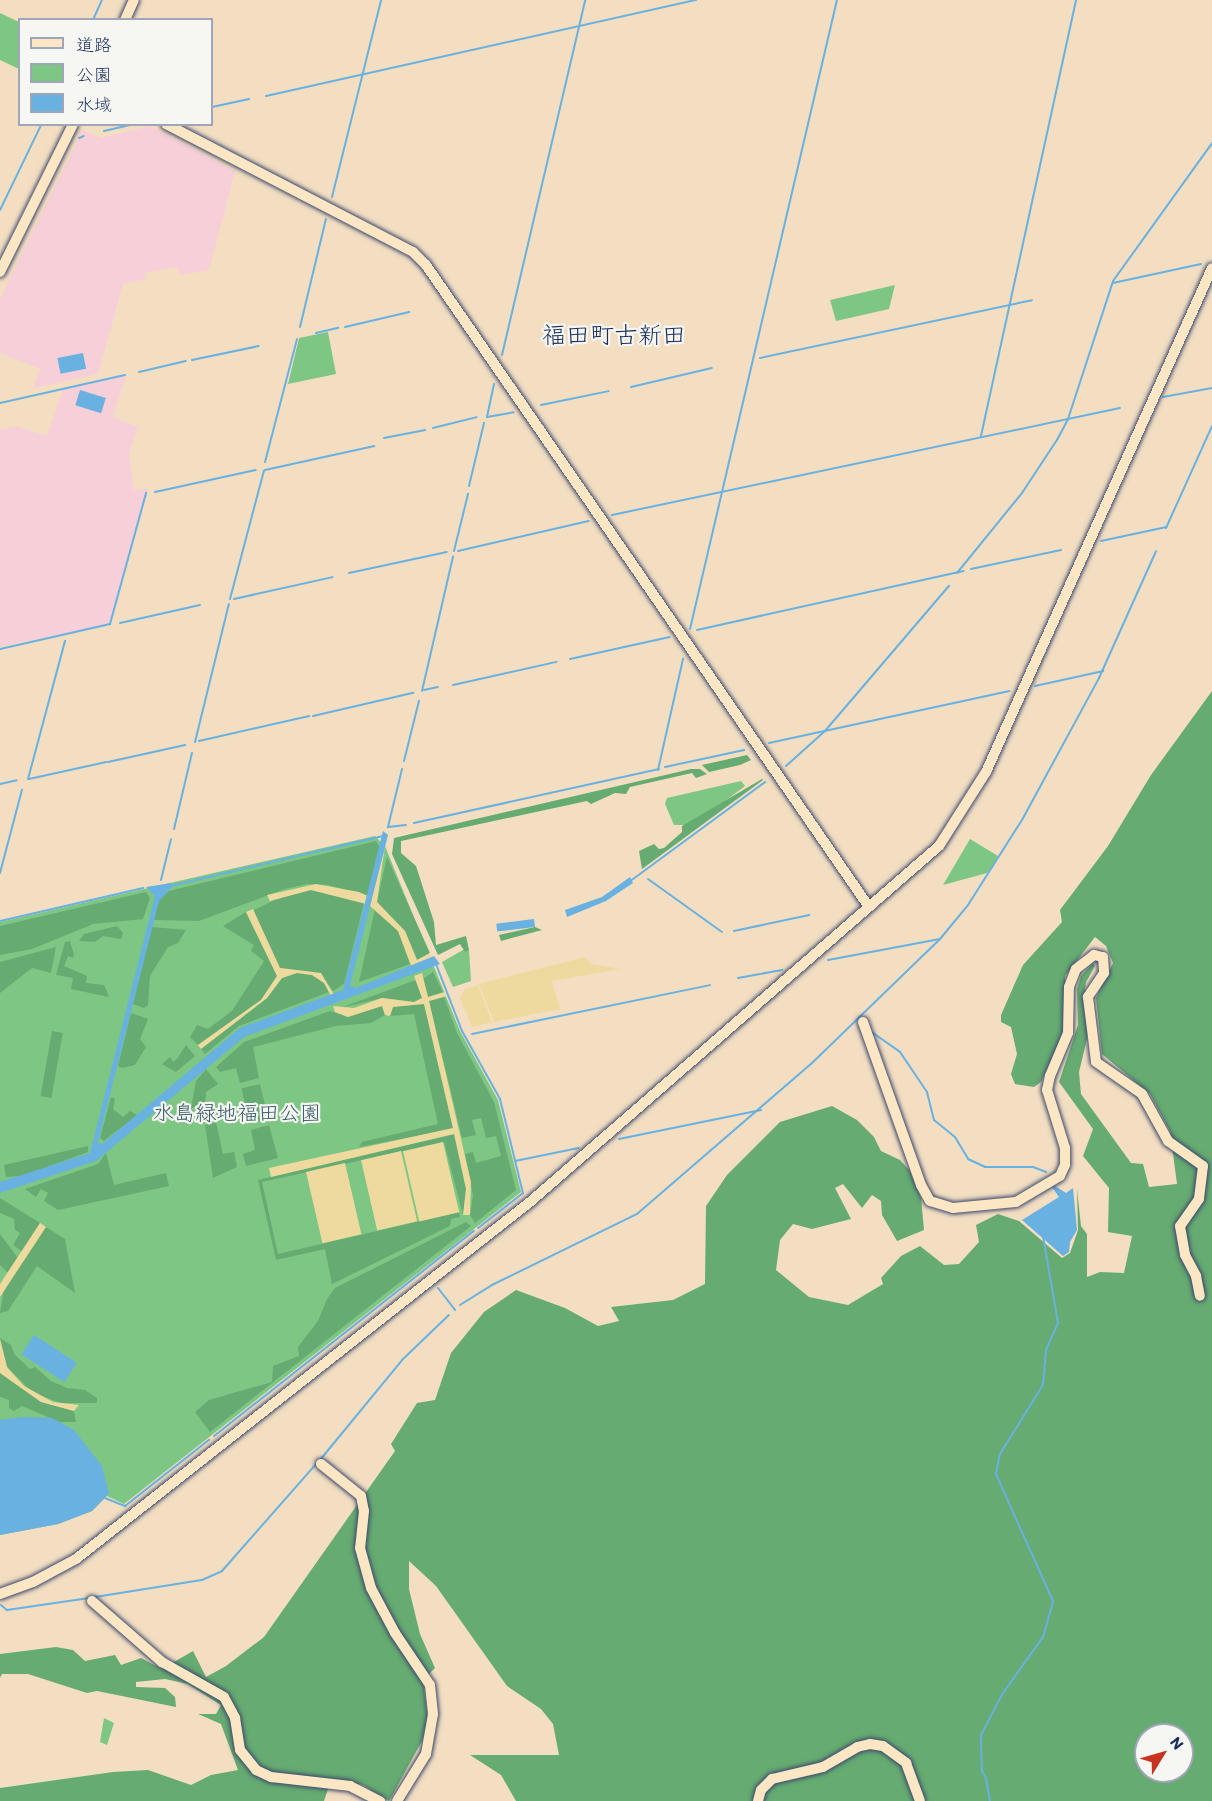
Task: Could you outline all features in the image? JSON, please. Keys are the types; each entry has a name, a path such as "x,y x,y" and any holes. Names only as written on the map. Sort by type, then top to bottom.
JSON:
{"street":[{"path":"126,18 134,0"},
{"path":"0,272 72,126"},
{"path":"170,126 413,252 426,265 869,907"},
{"path":"0,1594 33,1582 76,1559 443,1271 594,1147 939,846 975,794 1212,268"},
{"path":"863,1022 921,1185 930,1201 953,1208 1016,1202 1060,1176 1065,1165 1065,1148 1050,1106 1048,1083 1068,1033 1069,987 1076,969 1094,955 1103,957 1104,973 1088,997 1096,1062 1142,1094 1168,1141 1203,1166 1199,1199 1180,1226 1185,1255 1196,1275 1200,1296"},
{"path":"321,1464 361,1496 364,1512 360,1548 371,1588 395,1633 430,1685 433,1713 426,1754 397,1801"},
{"path":"92,1602 162,1662 224,1697 233,1711 240,1750 256,1770 271,1777 350,1786 380,1801"},
{"path":"758,1801 760,1790 772,1779 823,1767 857,1747 870,1744 892,1751 906,1763 920,1801"}],"shaded area":[{"path":"150,126 235,171 209,270 182,275 175,267 145,273 146,279 123,284 98,374 33,388 40,369 0,353 0,299 83,130 101,138"},
{"path":"126,376 113,417 138,427 129,453 134,490 149,488 110,624 0,647 0,430 16,426 47,436 63,389"}],"green space":[{"path":"0,13 18,22 18,69 0,60"},
{"path":"895,285 889,309 836,321 830,300"},
{"path":"328,332 336,374 288,384 299,338"},
{"path":"1212,691 1212,1801 516,1801 501,1775 470,1755 559,1755 553,1724 541,1709 507,1686 436,1586 409,1561 409,1589 420,1634 435,1668 423,1680 428,1720 422,1741 389,1801 363,1785 331,1780 324,1801 0,1801 0,1788 113,1772 148,1770 191,1785 211,1775 238,1770 221,1724 198,1714 216,1714 221,1705 188,1684 165,1679 136,1682 136,1687 165,1688 175,1697 176,1707 97,1691 87,1693 28,1674 2,1674 0,1678 0,1654 56,1647 73,1650 85,1661 115,1655 121,1665 141,1658 162,1669 193,1651 206,1677 226,1666 264,1637 395,1451 391,1444 417,1403 435,1400 451,1353 484,1312 516,1290 565,1308 598,1326 619,1321 611,1307 673,1300 705,1284 706,1206 727,1175 780,1122 832,1106 857,1120 874,1137 881,1151 900,1160 910,1171 921,1198 924,1230 897,1241 882,1215 881,1201 872,1195 862,1208 843,1184 835,1188 851,1219 812,1229 793,1224 780,1240 776,1270 809,1297 848,1305 883,1284 881,1278 901,1256 920,1246 944,1265 959,1264 979,1242 976,1225 998,1214 1019,1221 1062,1258 1070,1253 1078,1230 1077,1189 1081,1226 1087,1234 1087,1277 1100,1272 1124,1273 1132,1236 1108,1232 1109,1188 1083,1156 1093,1129 1059,1082 1078,1025 1077,989 1081,976 1093,963 1095,966 1086,982 1083,1003 1088,1035 1079,1072 1081,1094 1131,1163 1143,1164 1149,1187 1177,1184 1170,1131 1150,1094 1102,1054 1096,998 1113,963 1106,946 1095,937 1065,976 1069,1021 1041,1082 1034,1087 1015,1084 1011,1074 1017,1054 1011,1027 1001,1022 1001,1015 1023,965 1062,922 1060,910 1108,846 1151,775"},
{"path":"747,755 751,760 709,772 702,765"},
{"path":"691,769 700,769 707,774 696,778 692,773 630,787 626,794 615,793 591,804 587,801 401,841 401,853 416,866 434,922 436,945 466,936 469,950 465,952 460,944 438,955 392,854 394,838"},
{"path":"762,779 642,869 639,851 654,844 659,849 664,848 682,832 682,826"},
{"path":"741,781 745,786 712,811 690,825 674,825 665,804 667,798"},
{"name":"水島緑地福田公園","path":"375,836 385,846 460,1031 498,1100 521,1192 124,1504 107,1496 92,1511 58,1524 0,1535 0,922"},
{"path":"970,839 998,856 993,865 987,873 943,885"},
{"path":"376,841 380,848 368,896 328,885 307,884 285,889 199,921 154,920 159,900 169,891"},
{"path":"387,857 430,953 417,960 405,931 377,902"},
{"path":"311,890 364,903 344,984 333,991 320,973 280,968 252,911 283,896"},
{"path":"146,892 150,898 143,919 93,924 32,949 0,955 0,926"},
{"path":"375,909 398,931 410,964 359,982"},
{"path":"246,912 277,976 261,1000 198,1045 190,1037 197,1025 208,1029 232,1011 264,961 251,951 254,945 223,926"},
{"path":"117,926 123,933 121,939 103,936 95,942 79,941 84,934"},
{"path":"152,927 186,930 178,943 168,947 150,976 148,1005 144,1008 133,1004"},
{"path":"535,927 542,930 501,941 499,935"},
{"path":"70,941 74,954 73,958 68,956 64,966 87,976 86,983 104,985 109,997 71,989 73,978 56,975 65,942"},
{"path":"56,947 51,973 32,968 0,993 0,962"},
{"path":"463,950 469,950 471,981 453,987 442,962"},
{"path":"433,972 443,992 428,997 423,979"},
{"path":"297,973 312,975 324,983 329,992 239,1026 205,1054 201,1049 267,998 282,978"},
{"path":"416,980 423,998 414,1002 382,998 340,1008"},
{"path":"444,997 457,1033 494,1102 516,1190 475,1223 470,1215 473,1195 465,1154 473,1152 476,1163 501,1156 496,1136 486,1138 481,1118 472,1120 476,1135 462,1138 429,1001"},
{"path":"424,1003 453,1129 359,1147 362,1142 438,1124 414,1014 390,1016 393,1007"},
{"path":"382,1006 385,1015 371,1023 336,1026 253,1047 259,1078 240,1083 236,1068 220,1072 216,1067 244,1042 330,1011 348,1017"},
{"path":"131,1013 148,1019 140,1039 146,1047 135,1065 122,1068 118,1066"},
{"path":"52,1031 63,1033 51,1098 41,1096"},
{"path":"186,1045 195,1056 176,1072 162,1064 170,1057 173,1062 177,1059"},
{"path":"206,1069 218,1084 206,1092 205,1105 191,1108 196,1081"},
{"path":"260,1084 268,1119 250,1123 241,1088"},
{"path":"111,1097 115,1099 113,1109 123,1117 130,1111 137,1115 104,1141 100,1138"},
{"path":"216,1122 223,1154 234,1152 237,1167 213,1178 205,1125"},
{"path":"269,1125 278,1158 246,1166 243,1154 255,1150 251,1130"},
{"path":"455,1134 466,1189 463,1215 444,1142 262,1182 278,1254 459,1212 460,1217 451,1219 450,1226 332,1284 325,1249 276,1260 258,1180"},
{"path":"88,1146 88,1152 22,1176 6,1177 4,1165"},
{"path":"106,1153 114,1185 166,1173 169,1186 58,1210 44,1201 48,1193 41,1189 36,1197 25,1189 98,1164"},
{"path":"0,1198 40,1223 23,1252 13,1245 20,1233 15,1230 14,1219 0,1213"},
{"path":"466,1222 471,1226 210,1432 195,1412 209,1400 272,1382 273,1366 299,1356 298,1347 318,1321 327,1299 335,1288"},
{"path":"46,1227 65,1239 75,1293 37,1266 8,1311 0,1313 4,1288"},
{"path":"0,1234 18,1258 8,1273 0,1265"},
{"path":"0,1338 11,1345 15,1355 30,1369 35,1367 51,1381 67,1388 85,1390 97,1398 97,1403 61,1403 33,1393 7,1367"},
{"path":"0,1373 41,1402 74,1411 76,1422 60,1422 22,1406 14,1411 9,1408 9,1400 0,1397"},
{"path":"104,1718 114,1723 107,1745 100,1742"}],"sand":[{"path":"385,846 377,902 405,931 417,960 430,953 432,957 412,968 398,931 370,906"},
{"path":"316,884 359,892 368,896 366,904 311,890 270,901 267,895"},
{"path":"253,909 280,968 321,973 334,995 331,996 324,983 312,975 297,973 282,978 267,998 201,1049 198,1045 261,1000 277,976 246,912"},
{"path":"585,957 591,964 620,969 552,981 560,1009 494,1022 479,984"},
{"path":"422,973 428,997 445,992 447,996 429,1001 471,1182 470,1215 463,1215 466,1189 454,1134 271,1177 269,1168 453,1128 424,1004 393,1007 390,1016 385,1015 382,1006 348,1017 335,1012 333,1006 354,1008 382,998 414,1002 422,998 414,976"},
{"path":"478,985 492,1022 472,1027 460,998 465,989"},
{"path":"443,1142 459,1212 419,1221 403,1151"},
{"path":"401,1151 417,1221 377,1230 361,1160"},
{"path":"345,1163 361,1234 322,1243 306,1172"},
{"path":"40,1223 46,1227 0,1297 0,1284"},
{"path":"0,1339 7,1367 24,1386 53,1402 79,1405 74,1411 41,1402 0,1373"}],"water":[{"path":"83,353 86,369 61,374 57,358"},
{"path":"80,390 106,398 101,413 75,405"},
{"path":"383,831 388,835 350,985 356,988 434,956 440,964 244,1037 96,1161 0,1193 0,1182 90,1153 155,896 146,887 171,883 172,887 159,901 98,1142 101,1145 240,1028 343,990"},
{"path":"630,877 633,883 606,901 567,917 565,910 602,897"},
{"path":"534,919 535,927 497,932 496,924"},
{"path":"1055,1186 1066,1193 1073,1188 1077,1230 1070,1242 1069,1252 1063,1256 1022,1220 1059,1197 1052,1187"},
{"path":"34,1335 77,1363 64,1382 21,1354"},
{"path":"23,1417 52,1418 74,1430 102,1466 109,1493 92,1511 58,1524 0,1535 0,1420"}],"waterway":[{"path":"94,18 102,0"},
{"path":"332,197 381,0"},
{"path":"502,355 585,0"},
{"path":"266,96 696,0"},
{"path":"690,629 837,0"},
{"path":"981,436 1076,0"},
{"path":"213,107 249,99"},
{"path":"0,210 41,126"},
{"path":"104,131 125,126"},
{"path":"79,138 84,136"},
{"path":"957,573 1022,493 1057,440 1068,419 1113,281 1212,143"},
{"path":"300,327 326,219"},
{"path":"1113,283 1201,264"},
{"path":"760,358 1032,300"},
{"path":"345,327 409,312"},
{"path":"316,333 338,328"},
{"path":"265,462 297,339"},
{"path":"192,360 259,346"},
{"path":"139,372 186,361"},
{"path":"631,387 712,368"},
{"path":"0,403 125,375"},
{"path":"494,384 487,417 514,412"},
{"path":"1163,397 1212,388"},
{"path":"541,405 609,391"},
{"path":"612,515 1120,408"},
{"path":"433,428 477,417"},
{"path":"469,486 484,423"},
{"path":"1166,528 1212,426"},
{"path":"384,438 425,430"},
{"path":"265,470 374,446"},
{"path":"155,492 256,470"},
{"path":"230,599 264,470"},
{"path":"0,649 110,624 146,493"},
{"path":"454,551 468,494"},
{"path":"458,551 589,521"},
{"path":"1101,541 1167,527"},
{"path":"971,569 1061,550"},
{"path":"460,1305 492,1285 637,1214 811,1064 940,939 968,905 1022,820 1099,678 1156,551"},
{"path":"349,573 447,552"},
{"path":"422,691 453,557"},
{"path":"697,630 964,571"},
{"path":"234,599 333,577"},
{"path":"786,766 825,731 949,586"},
{"path":"195,742 229,604"},
{"path":"120,623 200,605"},
{"path":"570,659 670,637"},
{"path":"28,779 65,641"},
{"path":"658,770 683,659"},
{"path":"453,685 556,662"},
{"path":"1035,686 1103,671"},
{"path":"424,690 438,687"},
{"path":"769,743 1009,691"},
{"path":"313,716 413,693"},
{"path":"404,761 419,701"},
{"path":"199,741 309,716"},
{"path":"108,762 185,745"},
{"path":"665,767 744,750"},
{"path":"174,829 192,753"},
{"path":"29,779 106,762"},
{"path":"402,769 388,827 406,825"},
{"path":"414,823 659,769"},
{"path":"0,784 17,780"},
{"path":"629,882 765,782"},
{"path":"0,873 22,790"},
{"path":"170,886 383,836"},
{"path":"161,880 171,839"},
{"path":"648,879 722,932"},
{"path":"0,921 143,888"},
{"path":"734,931 809,915"},
{"path":"828,960 940,939"},
{"path":"436,964 462,1031 500,1099 523,1193 478,1228"},
{"path":"738,978 782,970"},
{"path":"472,1034 710,985"},
{"path":"873,1033 900,1052 927,1092 934,1120 955,1137 968,1159 985,1167 1033,1167 1046,1172"},
{"path":"619,1139 761,1110"},
{"path":"515,1161 579,1148"},
{"path":"214,1436 474,1231"},
{"path":"990,1801 986,1778 982,1771 981,1735 1003,1693 1043,1637 1053,1601 996,1474 1000,1454 1043,1385 1046,1350 1058,1323 1043,1236"},
{"path":"438,1288 455,1310"},
{"path":"320,1460 402,1360 449,1315"},
{"path":"105,1498 125,1506 209,1440"},
{"path":"95,1597 202,1580 222,1571 316,1464"},
{"path":"1,1605 7,1610 89,1598"}],"district":[{"name":"福田町古新田","path":"614,335"}]}
